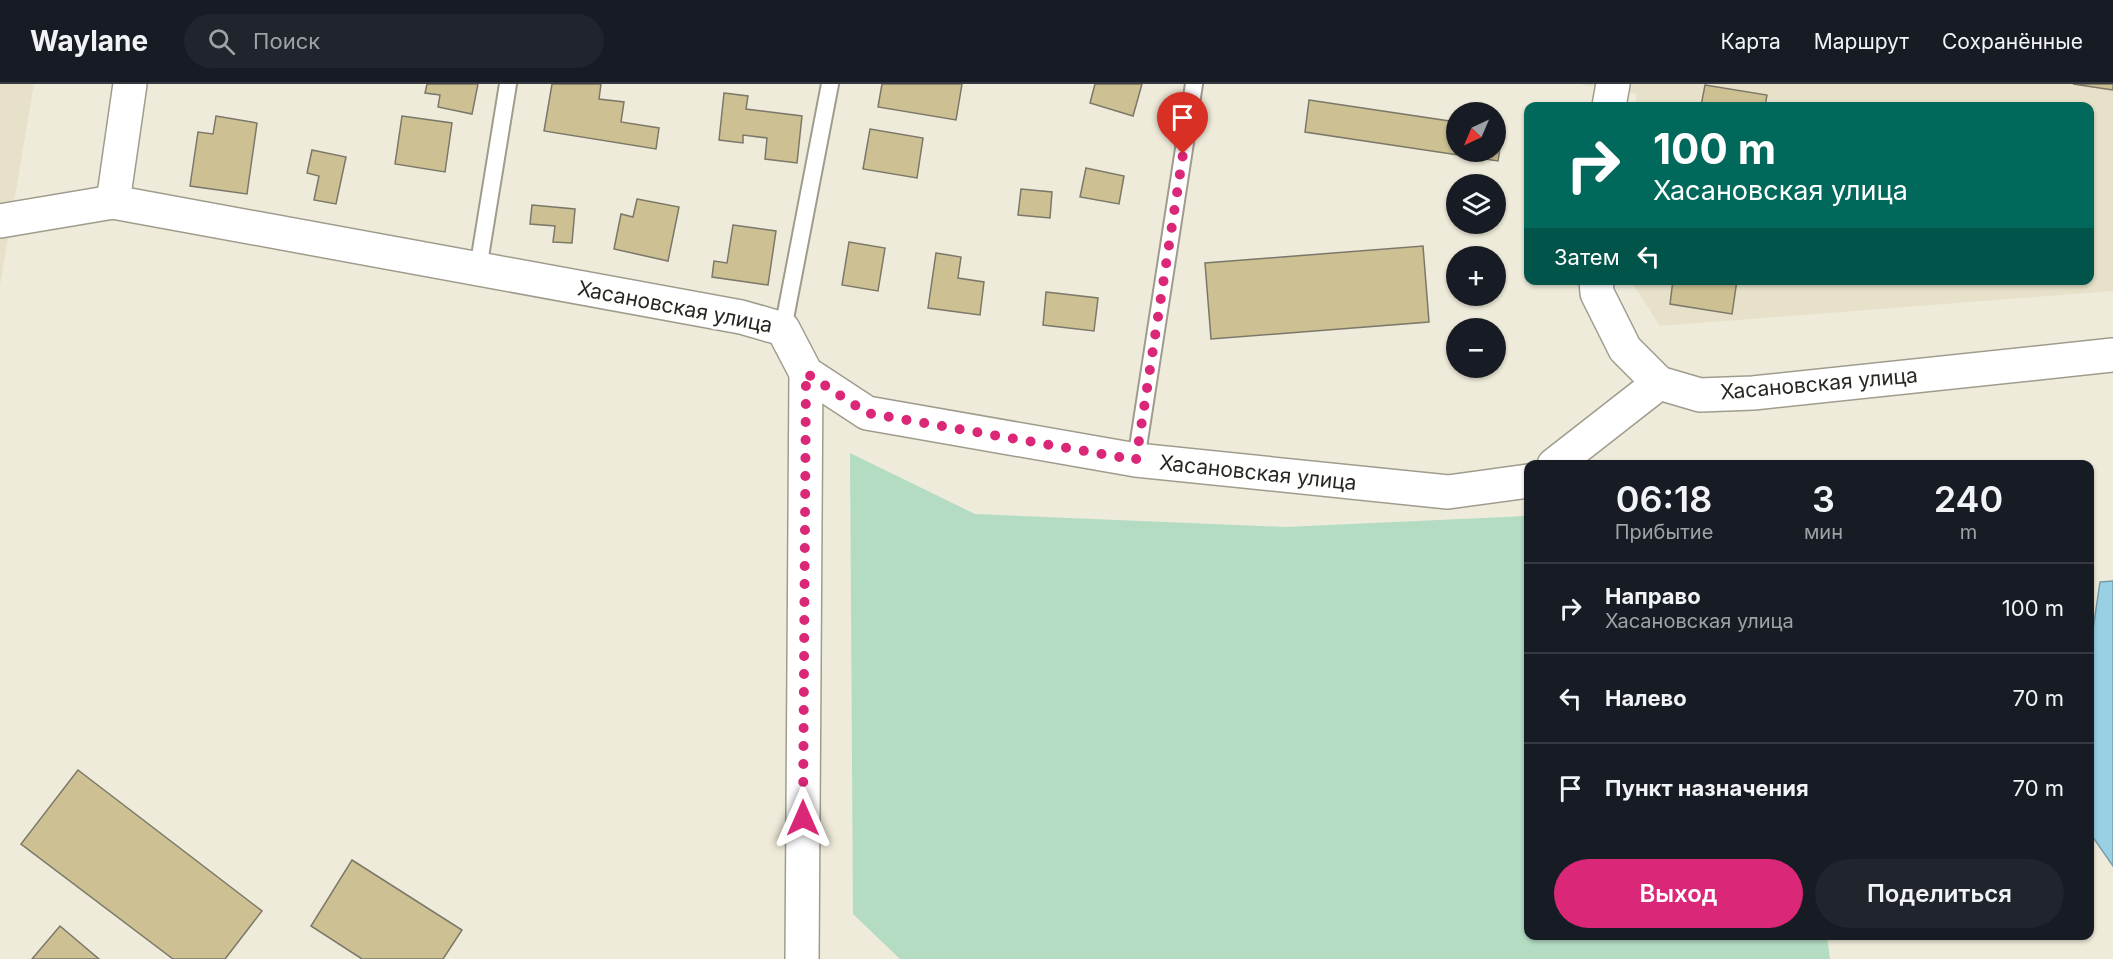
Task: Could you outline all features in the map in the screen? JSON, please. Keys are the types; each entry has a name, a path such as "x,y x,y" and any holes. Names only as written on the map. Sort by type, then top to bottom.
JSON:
{"street":[{"path":"113,202 130,84"},
{"path":"1610,102 1614,84"},
{"name":"Хасановская улица","path":"0,221 113,202 741,317 783,329 806,373 867,413 1136,460 1448,492 1524,482"},
{"path":"1560,460 1659,383 1625,349 1597,293 1596,285"},
{"name":"Хасановская улица","path":"1659,383 1700,395 1753,393 2113,355"},
{"path":"802,959 806,373"}],"lane":[{"path":"478,268 508,84"},
{"path":"783,329 830,84"},
{"path":"1136,460 1194,84"}],"shaded area":[{"path":"0,84 34,84 0,285"},
{"path":"1578,84 2113,84 2113,291 1660,326 1634,285 2094,285 2094,102 1636,102 1637,94"}],"green space":[{"path":"850,453 975,514 1285,527 1524,516 1524,940 1828,940 1830,959 900,959 853,914"}],"water":[{"path":"2113,581 2113,866 2094,839 2094,623 2100,582"}],"building":[{"path":"427,84 478,84 472,114 438,107 440,95 425,93"},
{"path":"552,84 601,84 599,99 624,102 621,122 659,128 656,149 544,131"},
{"path":"882,84 962,84 956,120 878,107"},
{"path":"1095,84 1142,84 1133,116 1090,103"},
{"path":"2073,84 2113,84 2113,90"},
{"path":"1705,85 1767,95 1766,102 1702,102"},
{"path":"724,93 748,96 746,109 802,116 797,163 765,159 767,138 743,135 743,143 719,140"},
{"path":"1309,100 1446,121 1446,153 1305,132"},
{"path":"216,116 257,123 247,194 190,186 198,132 213,134"},
{"path":"402,116 452,123 445,172 395,164"},
{"path":"870,129 923,138 917,178 863,169"},
{"path":"312,150 346,157 336,204 314,200 319,176 307,173"},
{"path":"1086,168 1124,176 1119,204 1080,197"},
{"path":"1021,189 1052,192 1050,218 1018,215"},
{"path":"637,199 679,207 668,261 614,249 621,214 633,217"},
{"path":"532,205 575,209 572,243 553,242 555,226 530,224"},
{"path":"733,225 776,231 768,285 712,277 714,261 727,263"},
{"path":"849,242 885,248 878,291 842,285"},
{"path":"1423,246 1429,322 1211,339 1205,263"},
{"path":"936,253 961,257 958,278 984,282 980,315 928,308"},
{"path":"1672,285 1736,285 1732,314 1670,304"},
{"path":"1046,292 1098,298 1094,331 1043,325"},
{"path":"78,770 262,911 225,959 173,959 21,844"},
{"path":"352,860 462,930 443,959 362,959 311,926"},
{"path":"60,926 99,959 32,959"}],"route":[{"path":"803,818 806,373 867,413 1136,460 1183,154"}]}
